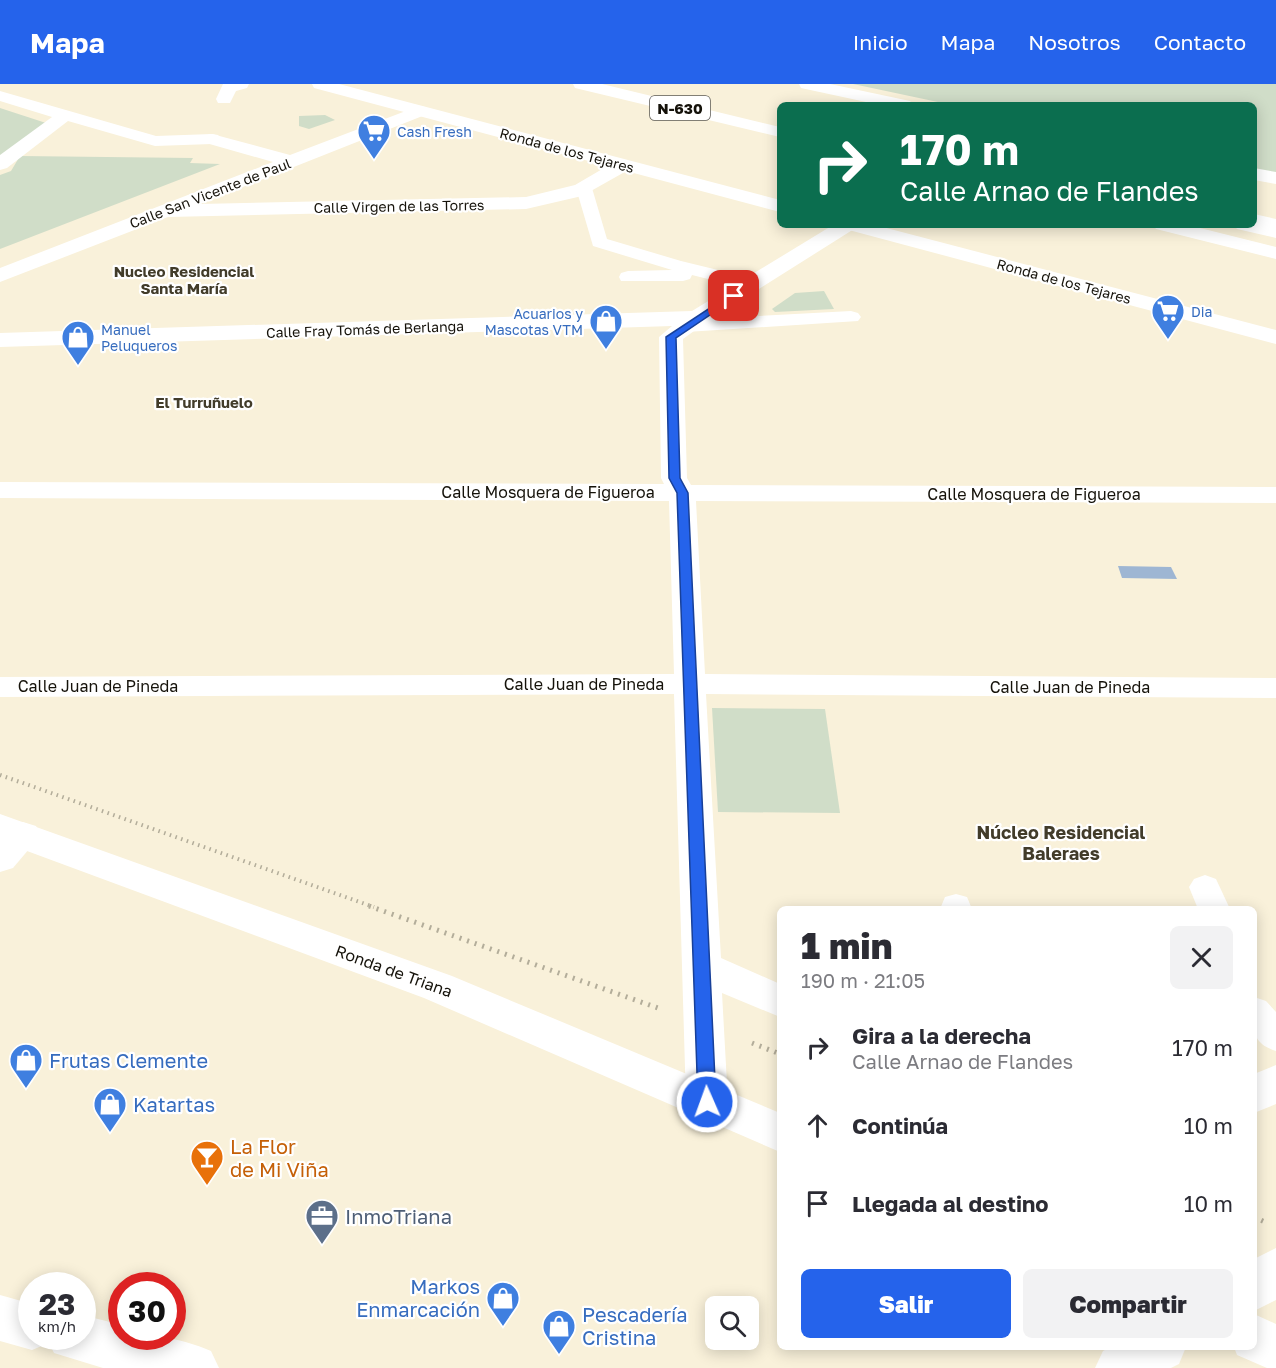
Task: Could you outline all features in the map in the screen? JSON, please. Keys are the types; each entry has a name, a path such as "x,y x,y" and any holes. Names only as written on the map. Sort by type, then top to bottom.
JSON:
{"main road":[{"path":"224,99 229,88 241,84"},
{"name":"Ronda de los Tejares","path":"320,84 777,205"},
{"name":"N-630","path":"580,84 777,131"},
{"name":"N-630","path":"643,84 777,115"},
{"path":"807,84 890,102"},
{"path":"0,96 155,141 212,139 291,161"},
{"name":"Calle San Vicente de Paul","path":"0,276 419,111"},
{"path":"0,164 64,116"},
{"name":"Calle Virgen de las Torres","path":"165,211 526,203 560,197 584,188 623,165"},
{"path":"1257,174 1276,173"},
{"path":"1257,175 1276,178"},
{"path":"1257,221 1276,225"},
{"name":"Calle Fray Tomás de Berlanga","path":"0,340 691,322 842,228"},
{"name":"Ronda de los Tejares","path":"863,228 1276,337"},
{"path":"1175,228 1276,252"},
{"path":"1257,228 1276,232"},
{"path":"691,322 671,337 674,478 682,493 707,1102"},
{"name":"Calle Mosquera de Figueroa","path":"0,490 1276,495"},
{"name":"Calle Juan de Pineda","path":"0,687 690,684 1276,688"},
{"name":"Ronda de Triana","path":"8,840 438,987 777,1132"},
{"path":"701,966 777,1000"},
{"path":"1257,1093 1276,1083"},
{"path":"1257,1286 1276,1270"},
{"path":"0,1318 18,1323"},
{"path":"1257,1339 1276,1348"},
{"path":"96,1342 195,1368"},
{"path":"1120,1368 1156,1350"}],"lane":[{"path":"584,188 599,242 706,274 752,284"},
{"path":"628,278 706,274"},
{"path":"691,322 851,317"},
{"path":"1257,1015 1276,1037"}],"path":[{"path":"0,775 654,1007"}],"green space":[{"path":"853,84 1276,84 1276,174 1257,171 1257,102 938,102"},
{"path":"0,108 46,123 0,158"},
{"path":"325,115 335,120 309,129 299,126 299,116"},
{"path":"20,156 193,158 190,163 220,164 0,249 0,175 11,171"},
{"path":"824,291 834,309 775,312 772,309 795,293"},
{"path":"712,708 825,709 840,813 718,812"}],"water":[{"path":"1118,566 1171,567 1177,579 1122,578"}],"place":[{"name":"Cash Fresh","path":"374,160"},
{"name":"Dia","path":"1168,340"},
{"name":"Acuarios y Mascotas VTM","path":"606,350"},
{"name":"Manuel Peluqueros","path":"78,366"},
{"name":"Frutas Clemente","path":"26,1089"},
{"name":"Katartas","path":"110,1133"},
{"name":"La Flor de Mi Viña","path":"207,1186"},
{"name":"InmoTriana","path":"322,1245"},
{"name":"Markos Enmarcación","path":"503,1327"},
{"name":"Pescadería Cristina","path":"559,1355"}],"district":[{"name":"Nucleo Residencial Santa María","path":"184,280"},
{"name":"El Turruñuelo","path":"204,402"},
{"name":"Núcleo Residencial Baleraes","path":"1061,842"}],"route":[{"path":"707,1102 682,493 674,478 671,337 734,296"}]}
